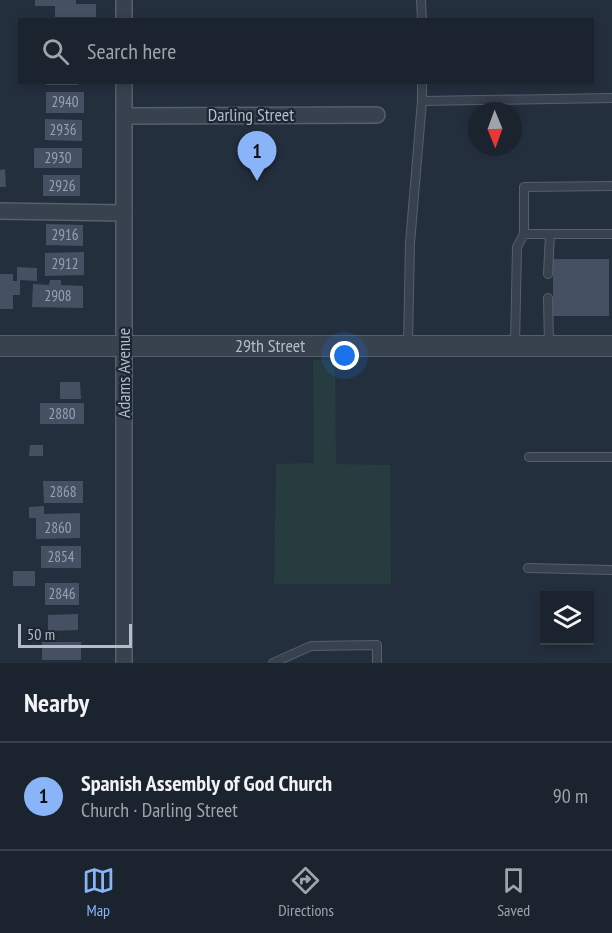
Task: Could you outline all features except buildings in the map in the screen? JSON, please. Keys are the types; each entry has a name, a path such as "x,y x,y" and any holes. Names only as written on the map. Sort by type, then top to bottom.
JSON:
{"street":[{"path":"124,0 124,18"},
{"name":"Adams Avenue","path":"124,84 124,663"},
{"name":"Darling Street","path":"124,116 377,115"},
{"path":"0,212 124,213"},
{"name":"29th Street","path":"0,346 612,346"}],"lane":[{"path":"421,0 422,18"},
{"path":"408,345 410,243 422,84"},
{"path":"422,101 612,98"},
{"path":"515,346 517,247 524,234 524,187 612,186"},
{"path":"524,234 612,234"},
{"path":"548,274 550,234"},
{"path":"548,298 550,345"},
{"path":"529,456 612,457"},
{"path":"528,568 612,570"},
{"path":"273,663 311,646 377,645 377,663"}],"green space":[{"path":"313,360 335,360 336,464 390,465 391,584 274,584 276,464 314,463"}],"place":[{"name":"Spanish Assembly of God Church","path":"257,181"}]}
